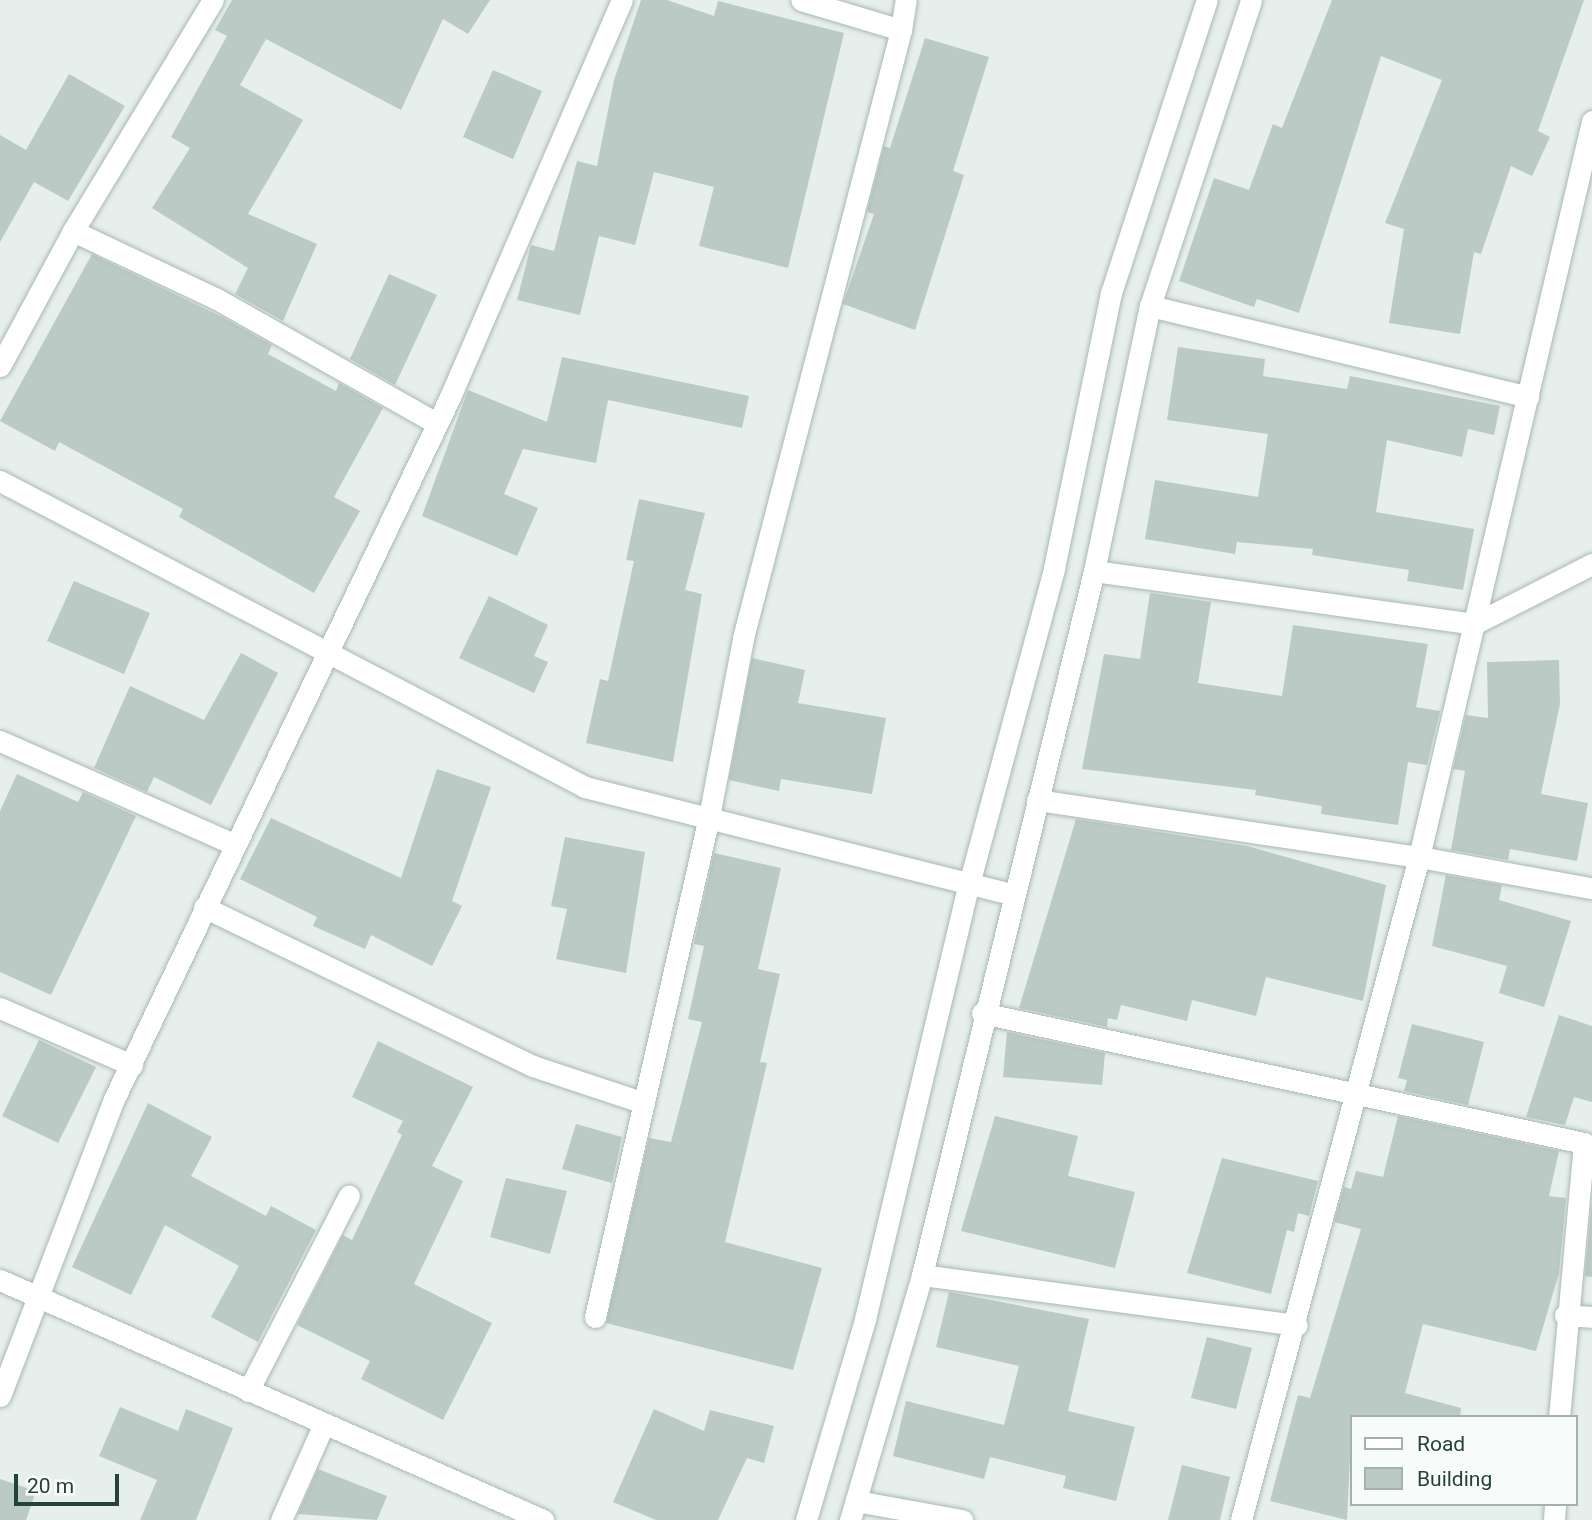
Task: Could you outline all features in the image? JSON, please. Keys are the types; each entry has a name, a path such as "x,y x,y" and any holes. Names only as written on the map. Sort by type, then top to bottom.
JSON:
{"street":[{"path":"0,366 73,231 213,0"},
{"path":"0,1396 34,1296 132,1065 325,647 436,423 622,0"},
{"path":"801,0 901,30"},
{"path":"595,1317 709,817 743,638 901,30 906,0"},
{"path":"806,1520 865,1319 969,884 1054,568 1111,293 1207,0"},
{"path":"962,1520 853,1511 922,1275 1011,894 1094,571 1150,306 1251,0"},
{"path":"1241,1520 1297,1325 1354,1092 1419,857 1592,121"},
{"path":"73,231 217,299 436,423"},
{"path":"1150,306 1528,397"},
{"path":"0,481 325,647 585,787 1011,894"},
{"path":"1094,571 1474,624 1592,564"},
{"path":"0,741 233,844"},
{"path":"1037,800 1419,857 1591,887"},
{"path":"204,907 533,1066 644,1103"},
{"path":"0,1007 132,1065"},
{"path":"982,1013 1584,1143 1585,1193 1565,1315 1559,1415"},
{"path":"248,1391 349,1195"},
{"path":"922,1275 1297,1325"},
{"path":"0,1280 543,1520"},
{"path":"1565,1315 1592,1317"},
{"path":"281,1520 324,1424"}],"building":[{"path":"232,0 490,0 468,34 443,19 401,110 266,39 240,85 303,120 248,214 317,244 283,321 235,294 248,268 152,208 190,148 171,137 227,36 215,30"},
{"path":"641,0 667,0 714,16 718,1 844,33 788,268 699,246 714,187 654,172 635,245 599,236 580,315 517,300 531,245 554,251 577,161 597,166 614,80"},
{"path":"1332,0 1584,0 1538,131 1550,137 1532,176 1511,166 1481,254 1474,252 1460,334 1389,323 1404,229 1385,223 1442,80 1381,56 1299,313 1257,299 1254,307 1179,281 1214,178 1249,190 1273,124 1282,128"},
{"path":"925,38 989,57 953,171 964,175 915,330 843,304 874,214 867,212 884,146 890,148"},
{"path":"493,70 542,91 513,159 463,137"},
{"path":"69,74 125,106 68,201 34,182 0,242 0,135 26,150"},
{"path":"92,254 224,318 272,345 268,354 336,391 339,383 383,408 334,497 360,511 314,593 179,517 183,509 59,442 55,451 0,421"},
{"path":"389,274 437,295 395,385 350,359"},
{"path":"1178,347 1265,359 1263,376 1347,389 1350,376 1500,406 1494,435 1468,429 1462,457 1387,440 1376,512 1474,529 1463,590 1407,581 1409,570 1312,555 1313,549 1237,542 1235,554 1145,539 1155,480 1258,497 1268,434 1167,420"},
{"path":"562,357 749,396 742,428 608,400 596,463 523,449 504,494 538,508 517,556 422,516 468,390 547,422"},
{"path":"639,499 705,513 685,590 702,594 673,762 586,743 600,679 608,681 634,561 626,560"},
{"path":"74,581 150,613 124,674 47,641"},
{"path":"1150,593 1211,602 1198,683 1282,696 1293,625 1428,644 1416,707 1440,711 1427,765 1408,762 1398,825 1321,814 1322,806 1255,795 1256,790 1082,769 1104,654 1140,659"},
{"path":"489,596 548,625 534,656 548,662 534,693 459,658"},
{"path":"241,653 278,673 211,805 154,777 147,792 94,768 130,686 204,720"},
{"path":"752,658 805,670 798,703 886,718 872,794 781,779 779,791 729,780"},
{"path":"1559,660 1560,704 1541,794 1588,803 1577,861 1510,849 1508,860 1451,850 1465,771 1453,769 1466,715 1488,718 1487,662"},
{"path":"437,769 491,787 452,901 462,906 432,966 371,935 365,949 313,926 317,917 240,879 271,818 401,878"},
{"path":"17,774 78,802 83,792 136,816 51,995 0,972 0,811"},
{"path":"1076,819 1247,846 1386,885 1363,1001 1266,977 1256,1016 1192,1000 1187,1021 1121,1005 1117,1020 1108,1018 1107,1027 1019,1008"},
{"path":"565,837 645,852 626,973 556,959 567,909 551,906"},
{"path":"714,853 781,868 758,969 780,974 760,1062 767,1063 725,1242 822,1268 793,1370 606,1323 649,1138 671,1142 702,1022 688,1019 704,946 694,944"},
{"path":"1446,875 1502,885 1499,900 1571,921 1544,1007 1499,993 1507,966 1432,946"},
{"path":"1559,1015 1592,1026 1592,1102 1574,1097 1565,1125 1526,1117"},
{"path":"1412,1024 1484,1042 1468,1105 1404,1091 1407,1080 1398,1078"},
{"path":"1007,1032 1105,1053 1102,1085 1003,1077"},
{"path":"39,1040 96,1067 58,1143 2,1116"},
{"path":"378,1041 473,1087 432,1166 463,1181 414,1284 492,1323 443,1420 361,1379 370,1361 297,1325 343,1235 352,1240 402,1135 397,1132 403,1121 352,1097"},
{"path":"148,1103 212,1137 191,1176 266,1216 271,1206 316,1230 258,1342 211,1317 239,1266 165,1225 131,1295 72,1267"},
{"path":"995,1116 1078,1136 1068,1176 1135,1192 1115,1268 961,1231"},
{"path":"1398,1116 1559,1151 1549,1196 1566,1198 1559,1273 1536,1351 1423,1324 1405,1393 1461,1408 1460,1415 1350,1415 1347,1520 1270,1501 1298,1395 1310,1398 1361,1229 1334,1222 1344,1187 1351,1189 1356,1171 1383,1177"},
{"path":"576,1124 622,1137 612,1183 562,1169"},
{"path":"1222,1158 1318,1181 1309,1216 1298,1213 1294,1232 1287,1230 1271,1294 1187,1273"},
{"path":"506,1178 567,1191 550,1254 490,1237"},
{"path":"1592,1201 1592,1277 1585,1276"},
{"path":"949,1292 1089,1319 1068,1411 1135,1427 1116,1501 1063,1488 1066,1476 990,1457 984,1479 893,1456 906,1401 1004,1425 1019,1366 936,1347"},
{"path":"1207,1337 1252,1348 1236,1409 1191,1398"},
{"path":"120,1407 178,1431 186,1409 233,1428 196,1520 140,1520 157,1480 99,1456"},
{"path":"654,1409 704,1431 710,1410 774,1426 764,1463 747,1458 718,1520 656,1520 613,1502"},
{"path":"1182,1465 1230,1477 1220,1520 1168,1520"},
{"path":"318,1469 387,1496 377,1520 298,1514"},
{"path":"0,1479 36,1491 26,1520 0,1520"}]}
